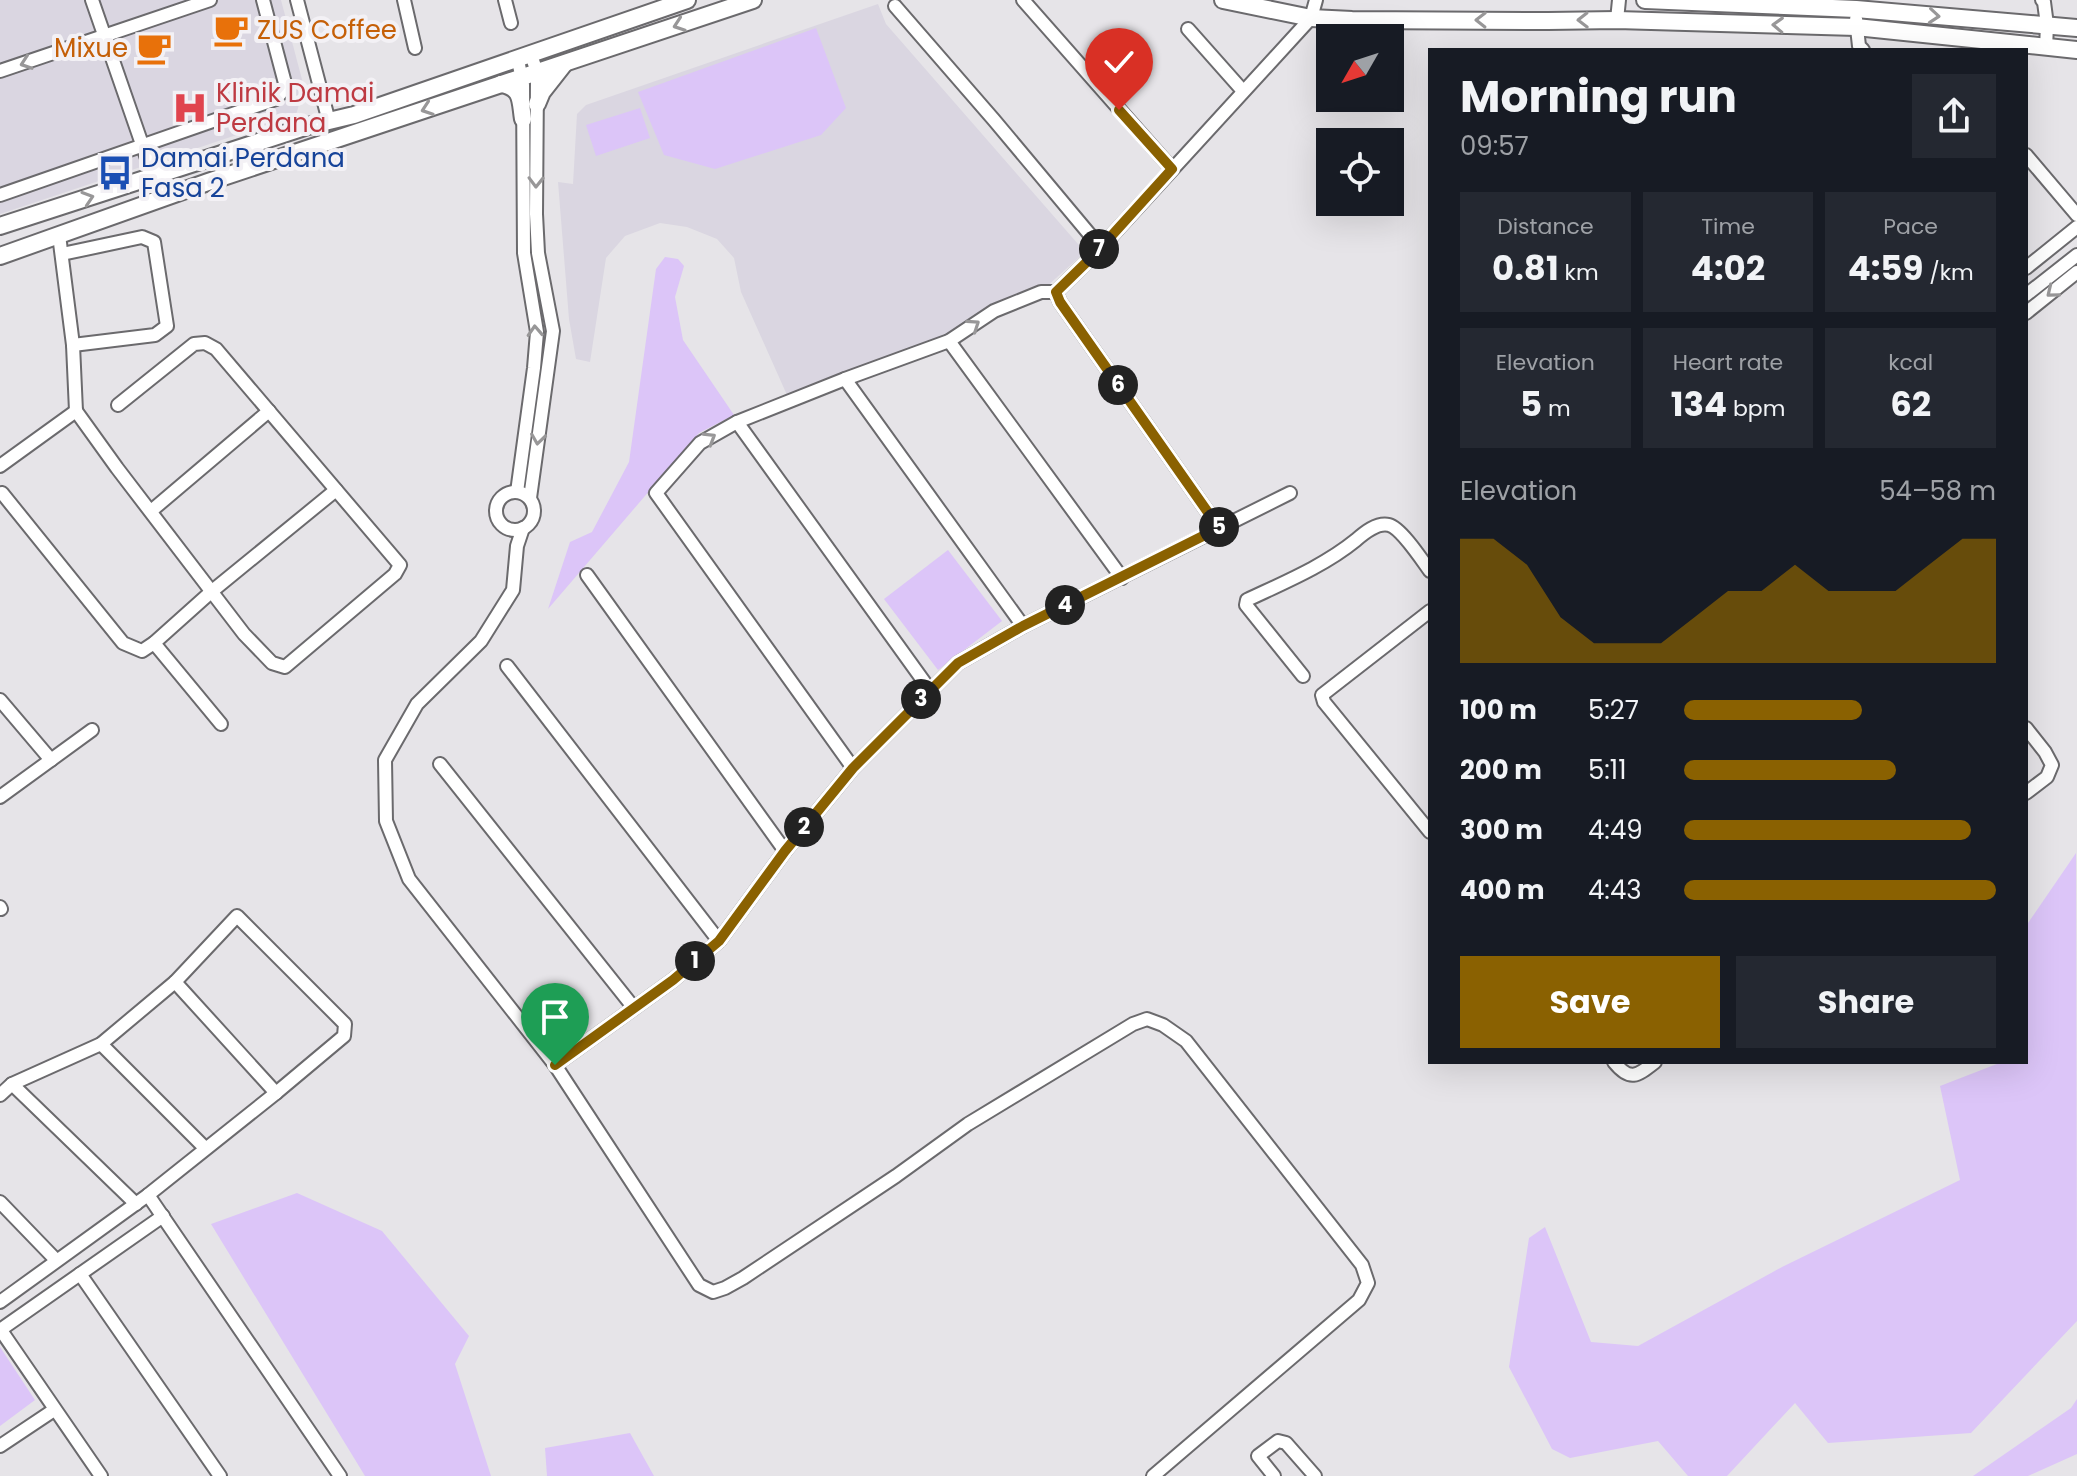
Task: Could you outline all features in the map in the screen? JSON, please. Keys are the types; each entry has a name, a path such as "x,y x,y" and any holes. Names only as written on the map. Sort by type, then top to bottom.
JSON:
{"main road":[{"path":"0,226 308,126 354,115 687,0"},
{"path":"0,256 753,0"},
{"path":"1223,0 1311,18 1617,20 1856,27 2077,50"},
{"path":"1645,0 1856,9 2077,28"},
{"path":"308,126 327,114 517,50 548,49"},
{"path":"537,104 542,92 565,63"},
{"path":"501,84 512,86 519,94 523,119"}],"street":[{"path":"92,0 161,199"},
{"path":"0,71 210,0"},
{"path":"0,195 276,99 286,87 263,0"},
{"path":"297,0 327,114"},
{"path":"404,0 415,48"},
{"path":"505,0 511,23"},
{"path":"1023,0 1172,169"},
{"path":"853,768 656,493 700,443 737,422 949,341 994,311 1041,292 1056,292 1101,248 1311,18 1316,0"},
{"path":"1617,20 1619,0"},
{"path":"2042,0 2047,25 2046,48"},
{"path":"895,6 1101,248"},
{"path":"1856,9 1861,48"},
{"path":"1188,29 1243,91"},
{"path":"524,57 537,104 538,253 553,331 530,498 534,507 533,517 523,528 517,546 513,590 481,641 417,704 385,760 386,821 409,879 555,1065 686,1268 699,1285 713,1292 755,1270 968,1124 1133,1024 1147,1019 1163,1025 1186,1041 1362,1265 1368,1283 1359,1300 1153,1476"},
{"path":"517,492 537,332 524,253 523,119 530,74"},
{"path":"2028,157 2077,215"},
{"path":"2028,266 2077,227"},
{"path":"59,235 73,345 76,411 211,592 272,663 285,667 395,574 400,565 216,349 205,343 194,344 118,405"},
{"path":"62,254 142,237 154,242 167,326 155,335 73,345"},
{"path":"2028,293 2076,257"},
{"path":"2028,311 2077,272"},
{"path":"1056,292 1219,528"},
{"path":"949,341 1122,578"},
{"path":"845,379 1023,626"},
{"path":"0,466 76,411"},
{"path":"151,511 269,411"},
{"path":"737,422 930,690"},
{"path":"2,493 123,643 142,651 336,490"},
{"path":"517,546 497,515 498,504 505,495 517,492 530,498"},
{"path":"555,1065 673,980 719,941 785,851 853,768 958,663 1023,626 1290,493"},
{"path":"1303,676 1246,605 1247,600 1336,555 1367,530 1379,526 1389,525 1399,531 1428,568"},
{"path":"507,528 523,528"},
{"path":"587,575 785,851"},
{"path":"1428,613 1322,695 1324,702 1428,830"},
{"path":"154,643 221,724"},
{"path":"507,666 719,941"},
{"path":"0,700 51,760"},
{"path":"0,797 92,730"},
{"path":"2028,731 2052,765 2047,777 2028,791"},
{"path":"440,764 634,1008"},
{"path":"0,1095 12,1084 101,1044 175,982 237,916 345,1024 344,1036 276,1093 148,1195 0,1302"},
{"path":"175,982 276,1093"},
{"path":"101,1044 205,1148"},
{"path":"1616,1064 1622,1072 1636,1075 1652,1064"},
{"path":"12,1084 136,1204"},
{"path":"148,1195 340,1476"},
{"path":"0,1202 56,1260"},
{"path":"101,1476 0,1330 163,1216"},
{"path":"80,1274 220,1476"},
{"path":"0,1446 54,1410"},
{"path":"1274,1476 1258,1456 1278,1441 1286,1443 1315,1476"}],"shaded area":[{"path":"0,0 281,0 304,87 296,115 0,214"},
{"path":"878,4 886,24 1085,252 1045,288 954,334 787,395 741,292 734,258 717,239 687,227 660,223 625,236 606,258 590,362 576,359 569,319 558,182 573,184 577,114 586,105"},
{"path":"816,28 846,108 821,135 715,169 664,155 638,92"},
{"path":"640,108 650,138 596,156 586,125"},
{"path":"665,257 678,259 684,266 675,297 683,340 734,415 699,433 548,609 570,542 592,532 629,462 656,269"},
{"path":"948,550 1002,621 938,670 884,599"},
{"path":"2076,853 2077,1321 1971,1433 1828,1443 1795,1403 1727,1476 1688,1476 1658,1441 1570,1458 1552,1449 1509,1367 1529,1238 1545,1227 1591,1342 1638,1346 1782,1267 1960,1180 1940,1086 1997,1064 2028,1064 2028,923"},
{"path":"297,1193 382,1231 469,1336 455,1364 491,1476 365,1476 211,1224"},
{"path":"0,1347 35,1400 0,1426"},
{"path":"2077,1399 2077,1454 2028,1476 1973,1476 2071,1408"},
{"path":"630,1433 654,1476 547,1476 545,1448"}],"place":[{"name":"ZUS Coffee","path":"231,30"},
{"name":"Mixue","path":"154,48"},
{"name":"Klinik Damai Perdana","path":"190,108"},
{"name":"Damai Perdana Fasa 2","path":"115,173"}],"route":[{"path":"555,1065 673,980 719,941 785,851 853,768 958,663 1023,626 1219,528 1056,292 1172,169 1119,110"}]}
